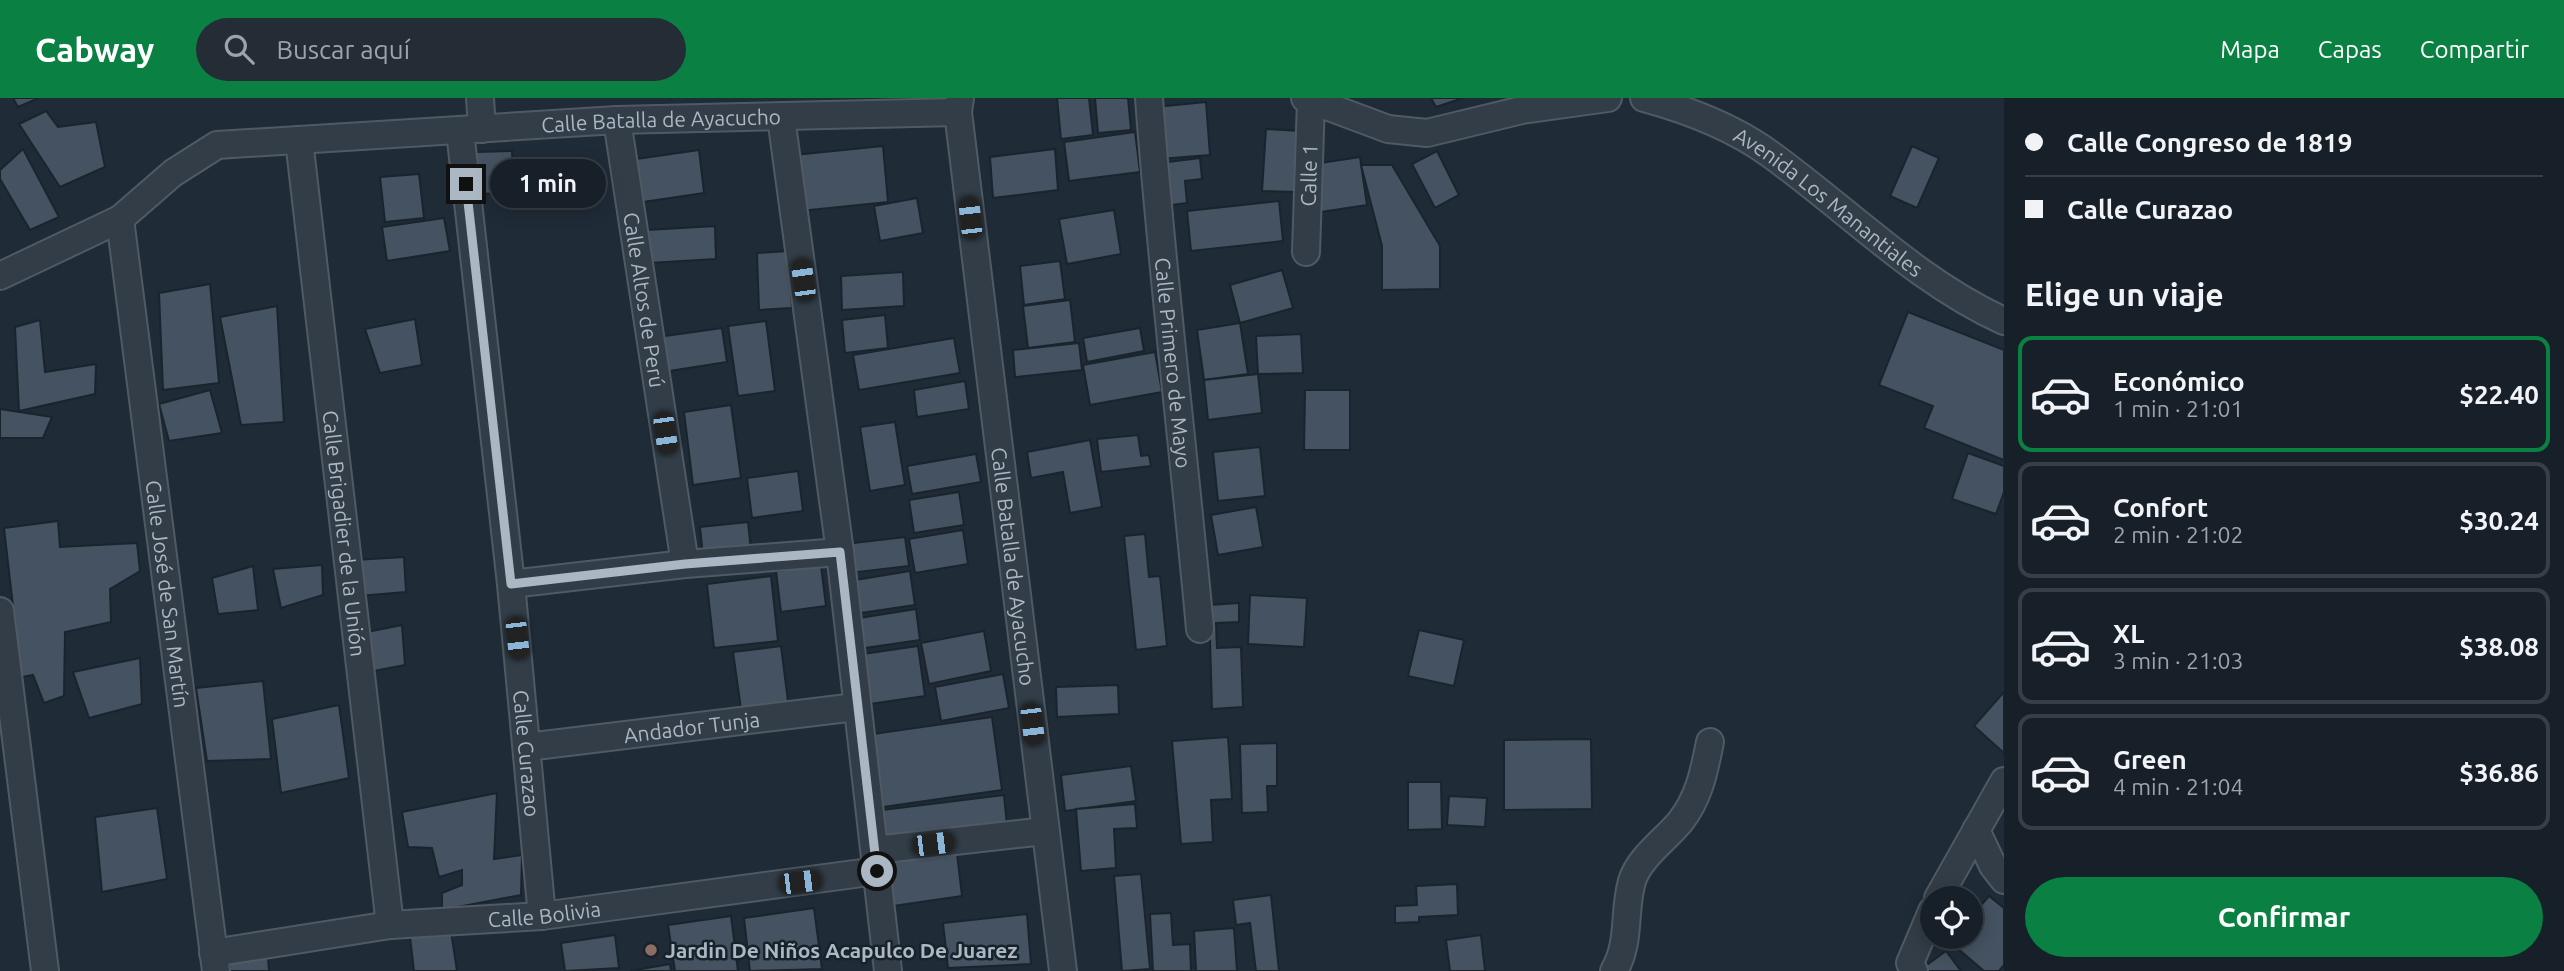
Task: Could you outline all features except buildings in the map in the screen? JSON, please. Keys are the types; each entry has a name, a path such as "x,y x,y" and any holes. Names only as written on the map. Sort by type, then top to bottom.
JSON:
{"street":[{"name":"Calle Curazao","path":"480,98 471,130 542,916"},
{"name":"Calle Primero de Mayo","path":"1149,98 1161,261 1185,458 1200,629"},
{"path":"1308,99 1388,129 1427,133 1522,110 1608,98"},
{"name":"Avenida Los Manantiales","path":"1644,98 1719,125 1768,153 1904,260 1981,310 2004,321"},
{"name":"Calle 1","path":"1306,252 1308,99"},
{"name":"Calle Batalla de Ayacucho","path":"0,276 120,219 173,173 217,145 617,120 781,117 959,105 1063,971"},
{"path":"781,117 840,552 888,971"},
{"name":"Calle Altos de Perú","path":"617,120 685,564"},
{"name":"Calle Brigadier de la Unión","path":"299,140 390,925"},
{"name":"Calle José de San Martín","path":"120,219 215,962"},
{"path":"511,584 685,564 840,552"},
{"path":"0,611 45,971"},
{"name":"Andador Tunja","path":"527,747 856,707"},
{"path":"1614,971 1624,954 1632,880 1650,854 1681,821 1702,787 1710,742"},
{"path":"1945,886 2004,781"},
{"path":"1976,830 1993,866 2004,880"},
{"name":"Calle Bolivia","path":"215,962 390,925 542,916 1045,831"},
{"path":"1914,971 1910,962 1920,939"}],"place":[{"name":"Jardin De Niños Acapulco De Juarez","path":"651,950"}],"route":[{"path":"466,184 511,584 685,564 840,552 877,871"}]}
